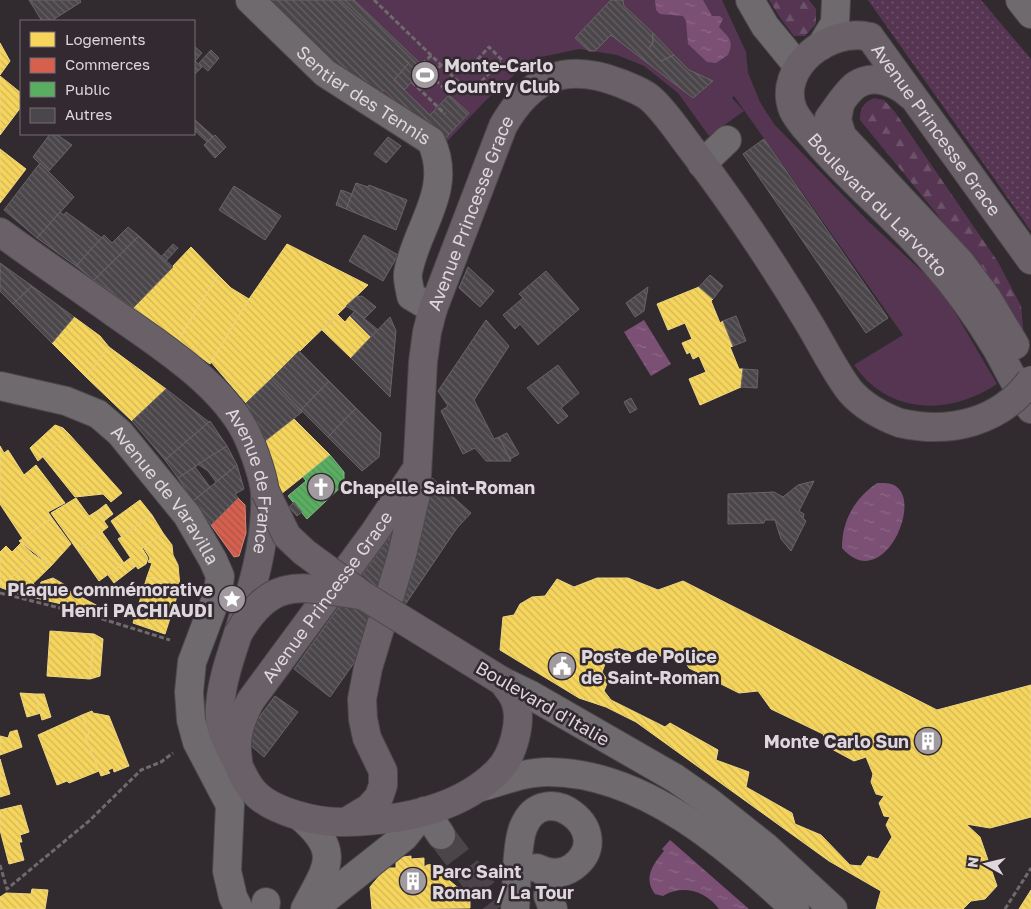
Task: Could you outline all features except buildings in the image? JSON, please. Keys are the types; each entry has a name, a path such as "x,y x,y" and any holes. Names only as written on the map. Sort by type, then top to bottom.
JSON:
{"main road":[{"path":"797,66 821,46 833,40 849,35 870,37 872,45 868,62 848,94 826,122 814,125 798,119"},
{"name":"Avenue Princesse Grace","path":"870,37 1030,258"},
{"name":"Boulevard du Larvotto","path":"797,66 792,75 789,94 790,102 798,119 834,162 936,263 969,306 996,347 1031,408"},
{"name":"Avenue Princesse Grace","path":"240,767 237,752 240,724 251,700 374,534 417,468 423,362 427,332 434,309 503,126 521,99 542,82 572,74 590,74 610,79 649,97 702,164 792,295 848,388 870,409 900,423 948,428 977,421 1005,406 1031,380"},
{"path":"848,94 877,80 894,83 918,102"},
{"name":"Boulevard du Larvotto","path":"848,94 837,120 842,136 960,262 987,298 1031,374"},
{"name":"Avenue de France","path":"0,232 135,328 199,377 226,404 245,432 265,491 262,540 238,634 229,657 222,690 220,724 248,784 257,795 301,817 323,822 346,822"},
{"path":"346,822 369,808 379,797 383,784 383,771 367,738 363,720 362,699 368,668 402,555 416,494 417,468"},
{"name":"Boulevard d'Italie","path":"265,491 287,536 304,552 364,596 502,681"},
{"path":"238,634 250,613 267,597 281,591 312,589 364,596"},
{"path":"346,822 415,813 458,800 481,787 504,766 512,750 516,734 515,700 502,681"}],"street":[{"name":"Sentier des Tennis","path":"250,0 325,73 431,141 438,155 440,170 438,186 408,275 411,296 434,309"},
{"path":"750,0 765,26 797,66"},
{"path":"821,46 835,23 836,0"},
{"name":"Avenue Princesse Grace","path":"842,0 870,37"},
{"path":"1020,0 1031,14"},
{"path":"702,164 727,140"},
{"name":"Avenue de Varavilla","path":"0,386 66,401 98,414 120,433 187,515 213,560 220,576 218,593 192,662 189,692 190,711 197,742 230,805 227,871 233,898 239,909"},
{"name":"Boulevard d'Italie","path":"502,681 529,694 675,778 766,846 832,909"},
{"path":"481,787 525,775 548,772 581,776 611,783 659,804 704,832 755,872 796,909"},
{"path":"515,909 523,829 527,821 539,810 556,807 565,808 578,816 586,830 587,841 585,852 575,866 567,870 543,870 548,896 553,909"},
{"path":"313,909 404,837 415,813 441,835"},
{"path":"301,817 317,830 327,852 328,864 305,909"}],"path":[{"path":"374,0 470,93 502,60 489,48 469,69 460,61 450,72"},
{"path":"422,64 432,55"},
{"path":"442,64 431,76 449,93"},
{"path":"412,82 440,111"},
{"path":"0,593 96,617 179,643"},
{"path":"0,865 6,889 89,821 141,770 161,762 175,752"},
{"path":"1005,909 1031,868"}],"green space":[{"name":"Monte-Carlo Country Club","path":"254,0 722,0 746,52 748,73 760,102 774,124 868,221 942,290 997,384 959,402 921,405 902,401 884,394 868,381 854,365 903,335 734,96 732,98 744,111 709,136 678,93 644,66 617,55 579,49 532,59 486,100 441,148 385,95 377,102"},
{"path":"769,0 809,0 816,9 816,24 805,36 794,36"},
{"path":"868,0 981,0 1031,59 1031,231"},
{"path":"874,98 884,100 895,112 998,262 1021,306 1023,327 1021,339 937,214 860,120 863,106"}],"water":[{"path":"655,0 703,0 712,16 720,16 723,19 719,27 731,42 728,55 716,63 707,62 688,44 686,21 683,16 660,14 656,10"},
{"path":"644,320 671,364 651,376 624,332"},
{"path":"877,483 892,484 899,489 904,500 904,514 900,529 892,543 882,554 870,560 856,559 842,548 844,529 856,503"},
{"path":"670,840 749,909 719,909 707,898 693,891 678,890 663,896 655,894 651,888 651,871 664,851 662,849"}],"tunnel":[{"path":"441,835 497,909"}],"place":[{"name":"Monte-Carlo Country Club","path":"425,75"},
{"name":"Chapelle Saint-Roman","path":"321,487"},
{"name":"Plaque commémorative Henri PACHIAUDI","path":"232,599"},
{"name":"Poste de Police de Saint-Roman","path":"562,666"},
{"name":"Monte Carlo Sun","path":"928,741"},
{"name":"Parc Saint Roman / La Tour","path":"413,881"}]}
